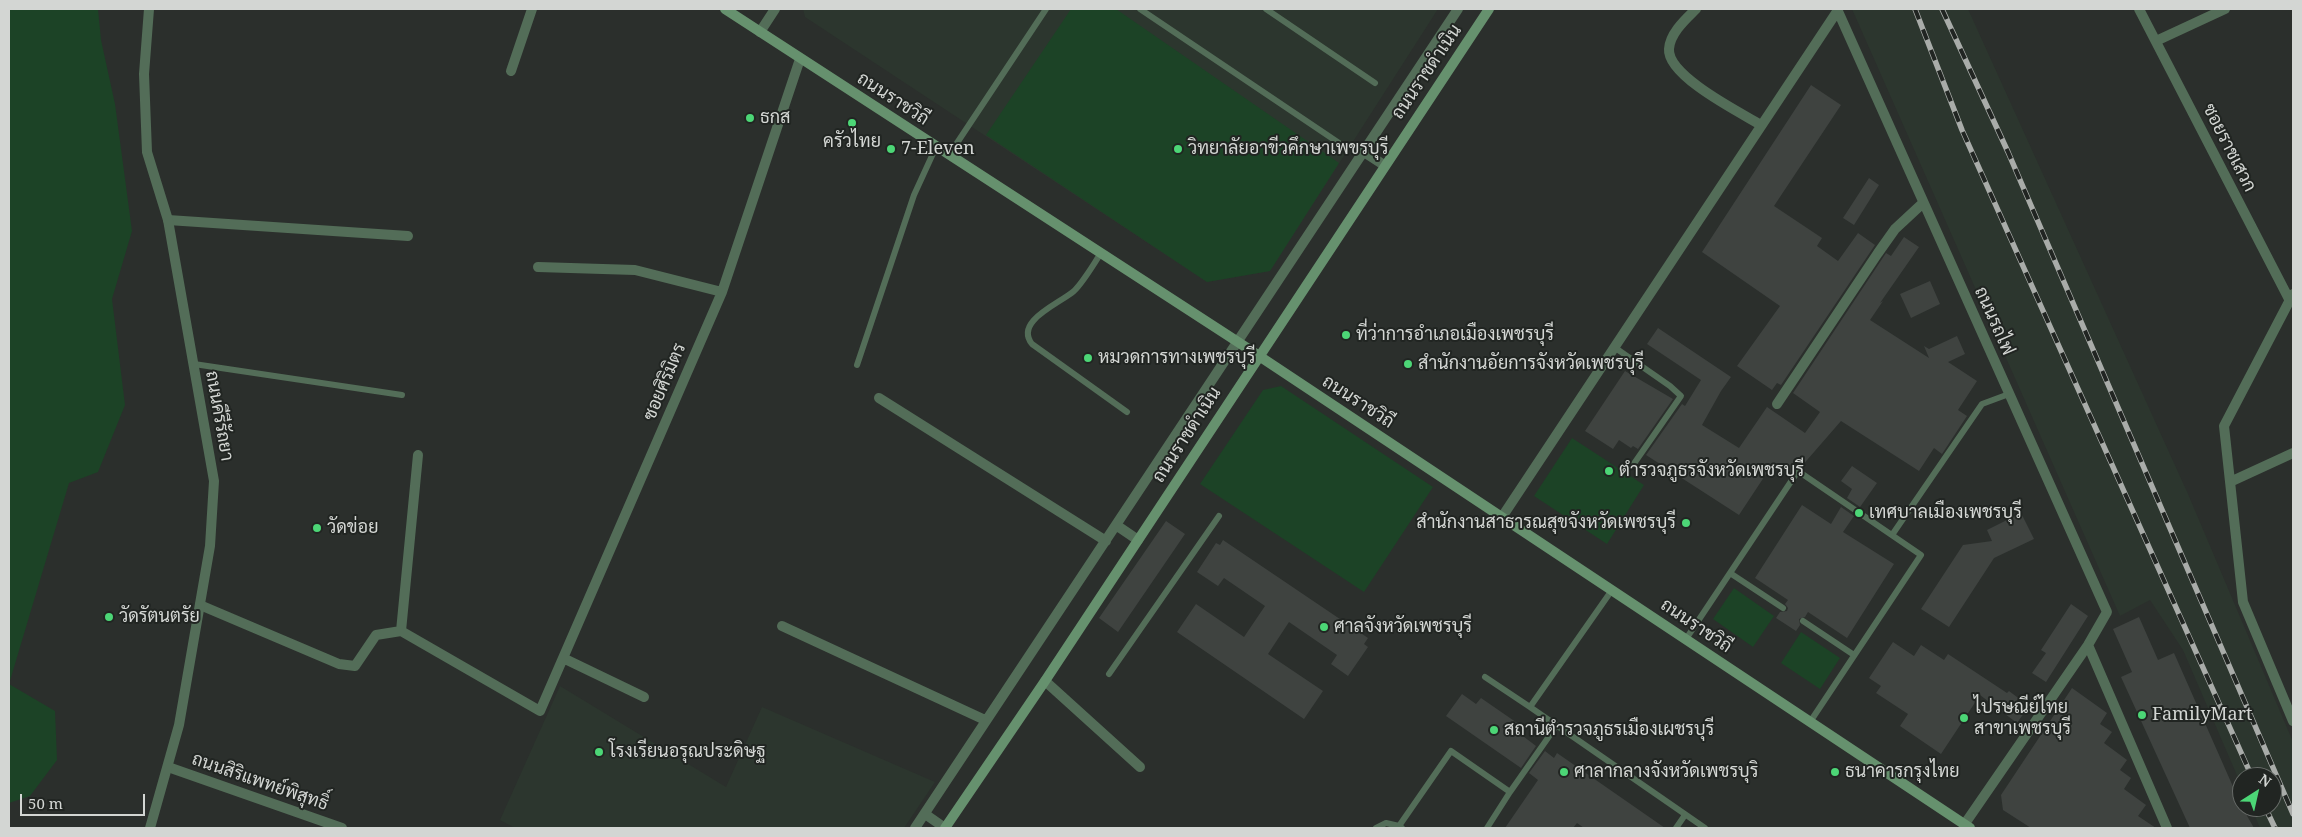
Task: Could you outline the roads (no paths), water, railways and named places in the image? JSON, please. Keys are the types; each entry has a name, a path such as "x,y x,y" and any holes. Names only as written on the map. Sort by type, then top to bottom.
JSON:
{"main road":[{"name":"ถนนราชวิถี","path":"724,9 1238,342 1686,639 1965,827"},
{"name":"ถนนราชดำเนิน","path":"945,828 1045,681 1384,165 1489,9"}],"street":[{"name":"ถนนคีรีรัถยา","path":"149,9 144,74 147,152 168,220 214,481 210,546 179,725 150,828"},
{"path":"511,71 532,9"},
{"path":"760,32 775,9"},
{"path":"915,828 1458,9"},
{"path":"1696,9 1681,25 1672,39 1669,49 1670,58 1678,70 1706,91 1761,125"},
{"path":"1502,517 1837,9"},
{"name":"ถนนรถไฟ","path":"1837,9 2108,612 2088,645 1965,827"},
{"name":"ซอยราชเสวก","path":"2139,9 2291,298"},
{"path":"2156,41 2225,9"},
{"name":"ซอยศิริมิตร","path":"401,631 540,711 722,292 800,59"},
{"path":"1364,152 1384,165"},
{"path":"1777,404 1883,245 1895,229 1924,203"},
{"path":"168,220 408,236"},
{"path":"538,267 636,270 722,292"},
{"path":"2291,298 2224,426 2243,602 2293,720"},
{"path":"879,398 1106,541"},
{"path":"2230,482 2293,453"},
{"path":"200,604 339,664 356,666 376,635 401,631 418,455"},
{"path":"1116,525 1138,540"},
{"path":"782,626 985,720"},
{"path":"2088,645 2167,828"},
{"path":"563,658 644,697"},
{"path":"1045,681 1140,766"},
{"name":"ถนนสิริแพทย์พิสุทธิ์","path":"168,767 342,828"},
{"path":"924,814 945,828"}],"lane":[{"path":"949,155 1046,9"},
{"path":"1140,9 1339,143"},
{"path":"1266,9 1375,83"},
{"path":"857,365 914,196 936,147"},
{"path":"1101,253 1075,289 1052,305 1030,325 1026,331 1027,338 1032,344 1127,412"},
{"path":"1614,347 1670,386 1681,396 1633,465"},
{"path":"194,364 402,395"},
{"path":"1892,536 1982,404 2010,394"},
{"path":"1686,639 1798,471 1921,555 1810,722"},
{"path":"1109,674 1219,516"},
{"path":"1730,573 1783,608"},
{"path":"1530,707 1612,590"},
{"path":"1803,621 1854,654"},
{"path":"1485,676 1704,828"},
{"path":"1487,828 1557,725"},
{"path":"1376,828 1386,822 1401,827 1451,752 1510,792"},
{"path":"1676,828 1685,815"}],"railway":[{"path":"1915,9 1962,130 2248,767"},
{"path":"1942,9 2008,152 2293,814"},
{"path":"2270,817 2275,828"}],"place":[{"name":"ธกส","path":"750,118"},
{"name":"ครัวไทย","path":"852,123"},
{"name":"7-Eleven","path":"891,149"},
{"name":"วิทยาลัยอาขีวคึกษาเพขรบุรี","path":"1178,149"},
{"name":"ที่ว่าการอำเภอเมืองเพชรบุรี","path":"1346,335"},
{"name":"หมวดการทางเพชรบุรี","path":"1088,358"},
{"name":"สำนักงานอัยการจังหวัดเพชรบุรี","path":"1408,364"},
{"name":"ตำรวจภูธรจังหวัดเพชรบุรี","path":"1609,471"},
{"name":"เทศบาลเมืองเพชรบุรี","path":"1859,513"},
{"name":"สำนักงานสาธารณสุขจังหวัดเพชรบุรี","path":"1686,523"},
{"name":"วัดข่อย","path":"317,528"},
{"name":"วัดรัตนตรัย","path":"109,617"},
{"name":"ศาลจังหวัดเพชรบุรี","path":"1324,627"},
{"name":"FamilyMart","path":"2142,715"},
{"name":"ไปรษณีย์ไทย สาขาเพชรบุรี","path":"1964,718"},
{"name":"สถานีตำรวจภูธรเมืองเผชรบุรี","path":"1494,730"},
{"name":"โรงเรียนอรุณประดิษฐ","path":"599,752"},
{"name":"ศาลากลางจังหวัดเพชรบุริ","path":"1564,772"},
{"name":"ธนาคารกรุงไทย","path":"1835,772"}]}
